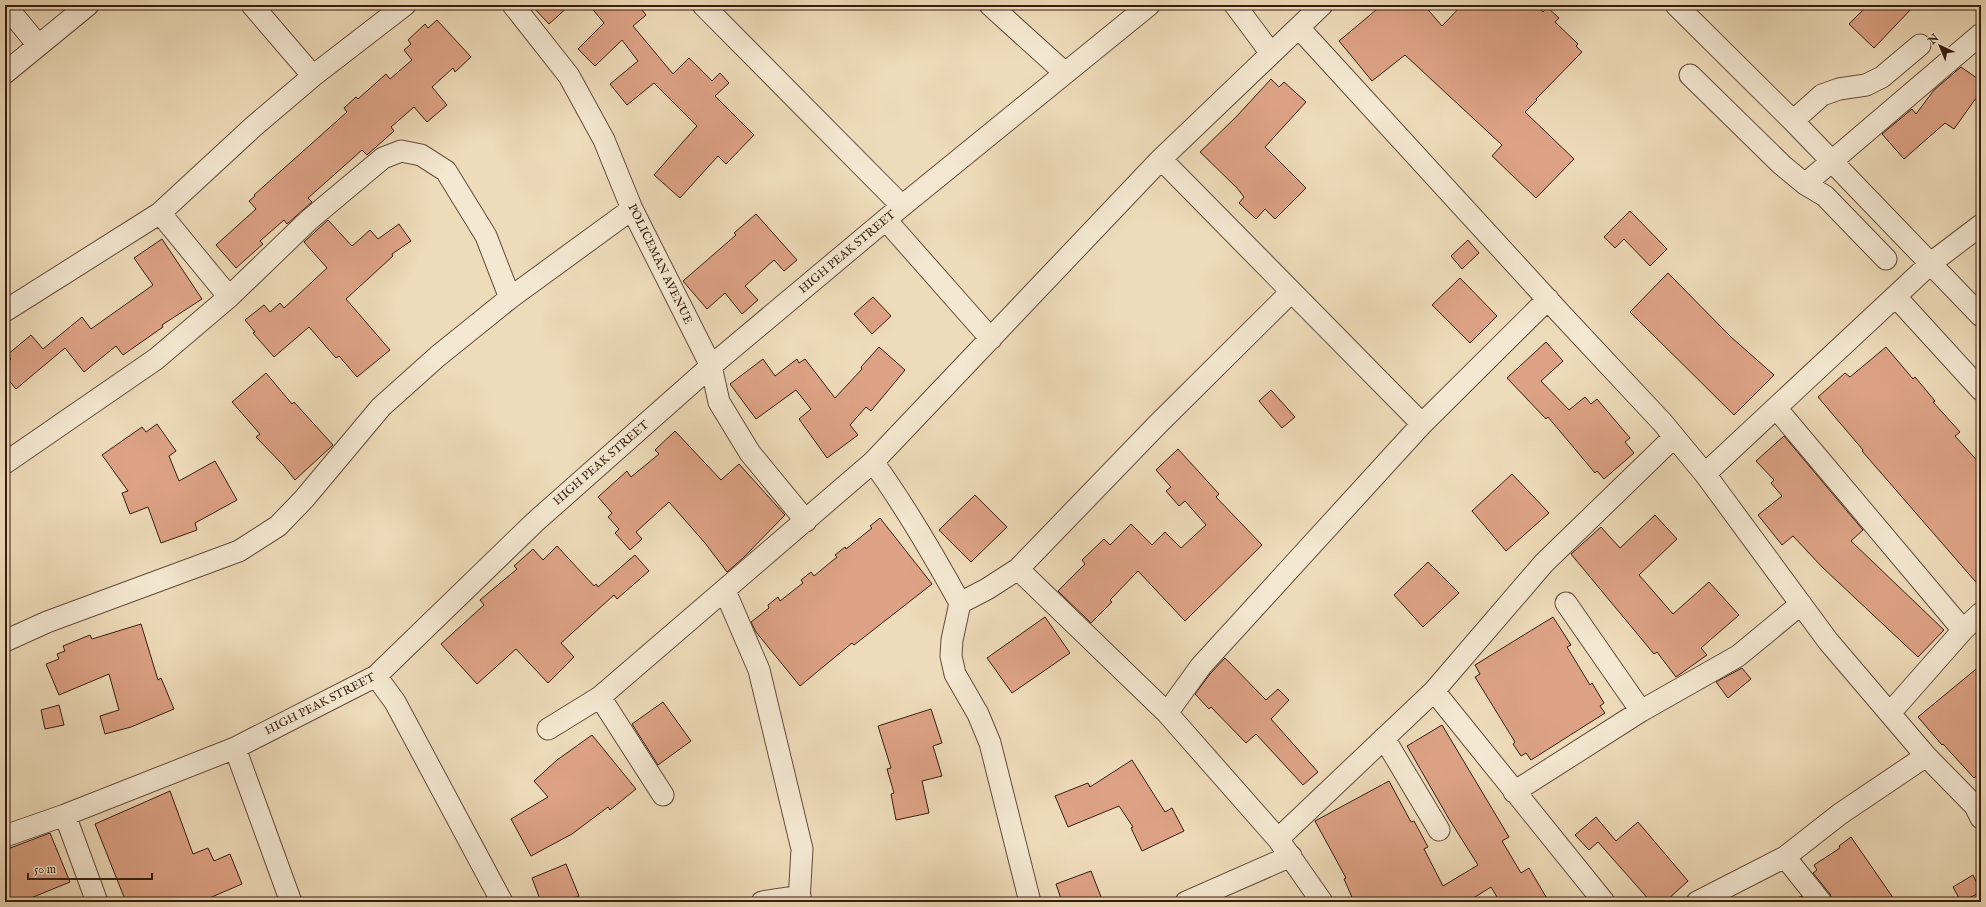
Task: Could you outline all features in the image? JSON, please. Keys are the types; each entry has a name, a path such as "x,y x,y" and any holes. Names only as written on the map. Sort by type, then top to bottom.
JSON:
{"street":[{"path":"5,5 38,45"},
{"path":"5,73 88,5"},
{"path":"252,5 313,76"},
{"path":"5,311 160,214 253,126 313,76 405,5"},
{"name":"POLICEMAN AVENUE","path":"513,5 569,76 604,140 632,209 711,366 719,402 750,453 806,521"},
{"path":"703,5 902,206"},
{"path":"990,5 1065,73"},
{"name":"HIGH PEAK STREET","path":"5,836 65,815 235,748 376,676 535,522 711,366 902,206 1149,5"},
{"path":"1235,5 1270,52"},
{"path":"548,729 600,697 725,591 873,462 1161,159 1270,52 1299,28 1322,5"},
{"path":"1676,5 1793,121 1981,316"},
{"path":"1299,28 1674,437 1705,474 1828,641 1926,756 1979,809"},
{"path":"1805,184 1981,34"},
{"path":"1793,121 1822,95 1839,89 1866,85 1882,77 1920,45"},
{"path":"1690,75 1782,165 1805,184 1825,196 1886,259"},
{"path":"5,463 156,359 229,297 309,220 383,158 401,151 421,155 446,171 486,236 510,298"},
{"path":"1161,159 1422,424"},
{"path":"5,641 47,622 239,551 278,526 304,500 381,407 438,356 510,298 632,209"},
{"path":"160,214 229,297"},
{"path":"886,220 991,339"},
{"path":"1705,474 1931,263 1981,225"},
{"path":"960,603 987,589 1018,569 1158,424 1291,292"},
{"path":"1896,297 1981,390"},
{"path":"1167,713 1201,666 1422,424 1548,299"},
{"path":"1776,408 1962,630"},
{"path":"1278,839 1434,690 1544,563 1674,437"},
{"path":"873,462 902,502 927,542 960,603 952,640 951,656 955,674 978,714 990,743 1030,902"},
{"path":"1018,569 1167,713 1278,839 1322,902"},
{"path":"725,591 759,670 802,849 800,899 762,902"},
{"path":"1566,603 1641,711"},
{"path":"1514,792 1641,711 1738,656 1801,604"},
{"path":"1890,713 1962,630 1981,613"},
{"path":"376,676 395,702 502,902"},
{"path":"1434,690 1514,792 1604,902"},
{"path":"600,697 663,795"},
{"path":"1384,738 1439,830"},
{"path":"235,748 291,902"},
{"path":"1697,902 1786,857 1840,814 1926,756"},
{"path":"65,815 97,902"},
{"path":"1186,902 1291,856"},
{"path":"1786,857 1820,902"}],"building":[{"path":"531,5 570,5 549,24"},
{"path":"589,5 638,5 646,15 633,26 673,74 689,58 712,81 720,73 729,83 715,96 754,135 726,164 718,156 680,198 654,175 697,126 654,83 627,105 610,84 638,61 622,40 595,66 578,49 604,23"},
{"path":"1382,5 1424,5 1442,26 1462,5 1535,5 1543,12 1547,7 1559,18 1555,22 1578,44 1576,46 1582,52 1525,112 1574,159 1536,198 1492,156 1502,145 1405,55 1372,81 1339,41"},
{"path":"1868,5 1915,5 1874,48 1849,24"},
{"path":"437,20 471,57 455,72 453,68 432,87 447,105 427,122 414,107 391,127 394,131 367,155 362,150 308,198 312,202 287,224 284,220 260,241 263,244 236,268 216,245 256,209 249,201 347,112 344,108 356,97 358,99 386,74 390,79 412,60 404,50 411,44 408,40 425,24 428,28"},
{"path":"1961,67 1981,81 1981,91 1954,129 1945,123 1904,159 1882,134 1912,109 1916,114 1934,90"},
{"path":"1271,79 1279,87 1284,82 1306,102 1265,147 1306,188 1275,219 1265,209 1256,219 1239,203 1244,197 1237,188 1200,152 1236,117"},
{"path":"1630,211 1667,249 1650,266 1624,239 1615,248 1604,237"},
{"path":"756,214 797,260 784,271 774,260 745,286 758,300 742,314 725,293 707,309 683,281 736,235 734,233"},
{"path":"328,220 352,246 370,230 378,239 399,224 411,241 392,254 393,256 346,299 390,350 357,377 339,356 336,358 309,327 274,357 253,333 255,332 245,320 264,305 270,312 280,303 284,308 327,268 304,242"},
{"path":"162,239 202,299 162,325 163,327 123,355 116,346 84,372 65,348 16,389 5,376 5,364 11,359 7,355 31,335 43,349 82,317 91,329 153,285 134,258"},
{"path":"1468,240 1479,253 1462,269 1451,256"},
{"path":"1668,273 1731,337 1774,375 1734,415 1630,312"},
{"path":"1460,278 1497,316 1470,343 1432,305"},
{"path":"873,297 891,316 872,334 854,314"},
{"path":"1546,342 1563,361 1541,381 1569,410 1585,397 1591,404 1597,399 1630,438 1625,442 1634,453 1604,479 1597,471 1595,473 1548,417 1546,419 1507,378"},
{"path":"879,347 905,370 871,411 866,407 850,425 858,435 827,458 799,419 811,409 796,390 756,419 730,384 763,359 775,376 797,359 799,363 805,359 835,398 862,369 861,367"},
{"path":"1886,347 1913,379 1915,377 1935,401 1933,402 1960,432 1955,436 1981,465 1981,588 1862,451 1863,450 1818,397 1845,373 1850,377"},
{"path":"266,373 292,404 294,402 333,445 295,480 284,466 256,437 260,434 232,402"},
{"path":"1271,390 1295,417 1282,428 1259,401"},
{"path":"157,424 176,451 169,456 179,481 215,461 237,500 195,523 197,530 161,543 148,507 130,514 122,493 128,491 102,455 142,427 146,432"},
{"path":"675,431 721,480 739,464 785,515 743,558 727,572 705,543 669,502 636,532 642,539 630,550 615,533 619,529 608,517 612,513 598,497 627,471 631,477 659,454 655,450"},
{"path":"1784,436 1863,530 1851,541 1944,630 1918,657 1822,567 1793,536 1782,545 1758,515 1782,496 1771,483 1774,480 1756,461"},
{"path":"1178,449 1219,494 1216,497 1262,545 1185,621 1138,571 1110,600 1112,602 1091,623 1058,591 1085,564 1082,560 1104,539 1110,545 1131,524 1152,545 1165,532 1181,548 1206,525 1185,501 1179,506 1166,491 1171,487 1156,470"},
{"path":"1512,474 1549,513 1506,551 1472,511"},
{"path":"975,495 1007,527 971,562 939,530"},
{"path":"1655,515 1677,539 1639,575 1673,614 1709,582 1739,615 1701,648 1707,655 1676,677 1657,652 1654,654 1571,554 1601,527 1620,548"},
{"path":"880,518 932,584 854,645 852,643 800,686 756,632 751,622 769,608 768,605 778,597 780,601 803,583 801,580 811,572 814,576 837,557 835,555 845,547 846,549 872,528 870,526"},
{"path":"557,546 594,586 596,584 598,587 635,555 649,571 617,599 614,595 561,643 574,657 548,683 516,649 477,684 441,644 484,605 480,600 517,569 514,566 533,549 543,560"},
{"path":"1428,562 1459,593 1423,627 1394,595"},
{"path":"1045,617 1070,653 1012,693 987,658"},
{"path":"1553,617 1571,645 1567,647 1590,685 1592,683 1604,703 1600,706 1605,713 1531,760 1526,753 1521,756 1513,744 1515,742 1475,677 1480,674 1475,665"},
{"path":"141,624 158,680 161,678 174,709 131,727 105,734 100,716 119,710 109,674 59,695 46,664 59,659 57,654 65,651 63,646 90,635 92,639"},
{"path":"1225,658 1266,700 1278,689 1289,700 1271,719 1318,772 1303,785 1256,734 1246,743 1211,707 1209,709 1195,694 1210,674"},
{"path":"1981,665 1981,772 1974,778 1943,744 1942,745 1918,717"},
{"path":"1742,668 1751,679 1728,698 1716,682"},
{"path":"663,702 691,741 658,765 632,724"},
{"path":"59,705 64,725 45,729 41,710"},
{"path":"931,709 942,743 933,746 942,776 922,781 929,813 896,820 891,794 894,793 887,769 891,768 878,726"},
{"path":"1442,725 1509,837 1502,841 1521,873 1529,868 1549,902 1500,902 1491,887 1467,902 1354,902 1344,879 1346,878 1315,821 1389,781 1411,822 1414,821 1428,847 1424,849 1443,886 1478,865 1449,819 1407,746"},
{"path":"592,735 636,789 610,810 608,807 572,834 531,856 511,819 548,797 534,781 557,760"},
{"path":"1132,760 1165,812 1172,808 1184,831 1142,851 1131,828 1133,827 1119,806 1068,827 1055,796 1088,783 1090,787"},
{"path":"170,791 193,854 208,848 214,861 230,854 242,884 200,902 126,902 95,824"},
{"path":"1596,817 1616,841 1638,822 1688,881 1665,902 1651,902 1598,842 1589,850 1575,835"},
{"path":"50,833 70,882 21,902 5,902 5,850"},
{"path":"1851,837 1896,902 1833,902 1830,894 1813,873 1817,870 1814,865 1840,848 1839,846"},
{"path":"566,864 579,896 563,902 541,902 532,878"},
{"path":"1091,871 1103,902 1062,902 1056,884"},
{"path":"1973,875 1981,892 1961,902 1953,887"},
{"path":"1801,896 1806,902 1793,902"}]}
